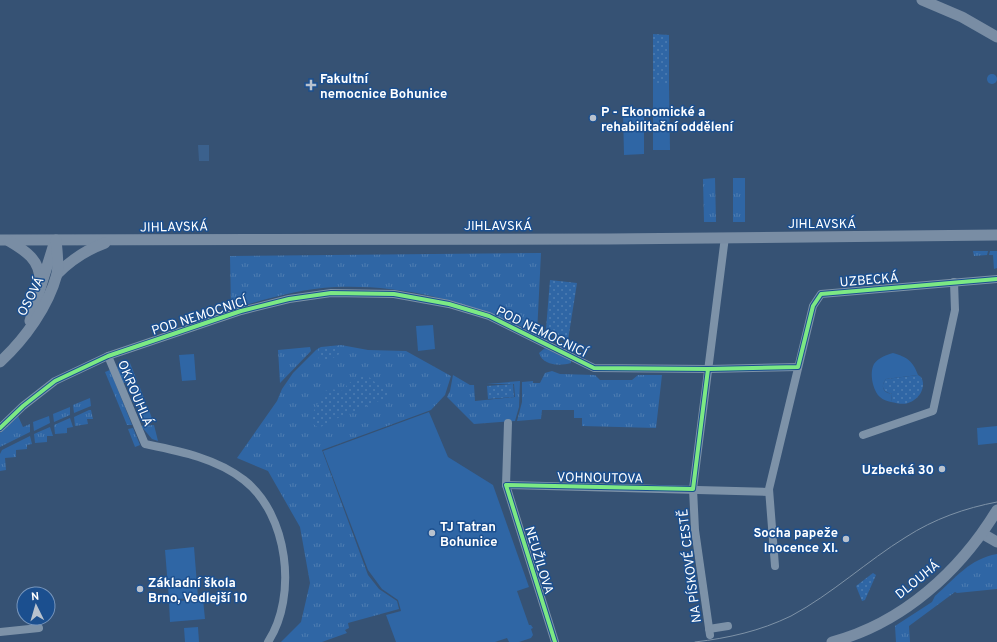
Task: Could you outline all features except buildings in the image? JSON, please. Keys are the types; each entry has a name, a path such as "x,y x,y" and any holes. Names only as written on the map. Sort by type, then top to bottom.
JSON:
{"main road":[{"path":"922,0 962,17 997,37"},
{"name":"JIHLAVSKÁ","path":"4,240 109,241 997,235"},
{"path":"4,240 27,252 36,262 40,275 40,289"},
{"path":"56,240 57,274"},
{"name":"OSOVÁ","path":"27,331 56,240"},
{"path":"57,274 88,250 109,241"},
{"name":"OSOVÁ","path":"0,362 27,331 41,311 57,274"},
{"name":"DLOUHÁ","path":"838,641 874,626 912,602 943,578 968,553 983,534 994,514"},
{"path":"983,534 997,542"}],"street":[{"name":"NA PÍSKOVÉ CESTĚ","path":"724,237 693,489 695,530 709,632 728,626"},
{"name":"UZBECKÁ","path":"775,566 769,492 813,306 821,294 997,279"},
{"path":"863,435 933,412 955,310 954,282"},
{"name":"POD NEMOCNICÍ","path":"0,428 23,406 55,381 108,356 241,311 289,299 330,293 373,292 420,297 465,308 489,316 594,368 708,369 798,367"},
{"name":"OKROUHLÁ","path":"108,356 144,444 200,457 217,464 245,481 262,499 272,517 282,546 286,576 283,608 268,642"},
{"name":"NEUŽILOVA","path":"508,423 506,485 555,642"},
{"name":"VOHNOUTOVA","path":"506,485 769,492"},
{"path":"0,632 39,628"}],"green space":[{"path":"653,34 669,35 669,84 653,84"},
{"path":"990,74 994,74 996,75 996,83 990,84 987,81 987,77"},
{"path":"653,84 669,84 670,150 653,150"},
{"path":"623,112 644,112 644,154 624,155"},
{"path":"715,178 716,222 704,222 703,179"},
{"path":"733,178 745,178 745,222 733,222"},
{"path":"973,251 988,251 987,255 974,256"},
{"path":"990,251 997,251 997,268 994,269 993,255 989,255"},
{"path":"541,253 537,334 489,313 464,305 413,292 387,289 361,287 322,288 269,298 231,310 230,256"},
{"path":"550,280 577,283 568,340 546,329"},
{"path":"433,325 435,349 418,351 416,326"},
{"path":"341,345 368,350 406,351 451,376 445,395 431,410 322,450 368,575 379,589 397,601 399,609 348,623 349,628 345,630 347,633 322,642 281,642 301,622 310,583 300,527 268,471 237,458 277,401 282,389 293,373 316,350 321,347"},
{"path":"340,346 341,353 330,360 319,361 318,348"},
{"path":"310,347 311,351 280,383 278,350"},
{"path":"545,348 571,360 571,363 557,365 548,363 539,353"},
{"path":"893,353 909,360 914,366 918,375 886,379 883,384 883,389 892,394 891,402 882,399 875,391 872,382 872,372 874,364 878,360"},
{"path":"194,354 196,380 182,381 179,355"},
{"path":"130,363 137,381 123,383 117,367"},
{"path":"110,370 132,425 127,425 105,372"},
{"path":"552,371 560,374 595,375 600,380 632,380 638,375 662,375 656,428 582,426 582,418 574,418 574,410 542,410 541,419 517,421 522,402 522,382 533,381 533,383 540,383 545,373"},
{"path":"453,375 470,385 474,385 475,401 515,397 514,384 487,384 520,381 519,407 515,421 474,424 447,397 450,391"},
{"path":"918,375 923,381 923,385 921,393 916,399 906,404 891,402 892,394 886,392 883,388 883,384 886,379"},
{"path":"358,376 369,377 391,396 333,420 319,428 313,424 312,414 325,391 331,389 343,391 347,385"},
{"path":"513,384 514,397 488,399 487,386"},
{"path":"139,385 145,401 137,402 130,386"},
{"path":"90,398 91,406 74,413 73,405"},
{"path":"147,405 153,421 145,422 138,406"},
{"path":"70,407 70,415 54,422 53,414"},
{"path":"91,410 93,419 87,419 88,424 75,426 74,417"},
{"name":"TJ Tatran Bohunice","path":"429,412 448,457 493,485 529,587 517,591 529,625 533,628 531,629 533,635 531,638 519,642 509,642 507,638 495,642 396,642 386,615 401,611 398,600 382,589 368,570 323,451"},
{"path":"18,416 23,427 30,424 30,432 0,447 0,433"},
{"path":"49,416 50,423 34,431 33,422"},
{"path":"70,418 73,427 67,428 67,433 55,434 54,425"},
{"path":"154,425 158,441 152,439 141,426"},
{"path":"997,426 997,443 978,445 977,428"},
{"path":"50,427 53,436 47,436 47,442 35,443 34,434"},
{"path":"133,428 140,445 135,447 128,429"},
{"path":"30,436 32,444 27,445 27,449 16,450 16,457 5,458 6,470 0,471 0,454 2,450"},
{"path":"194,547 198,597 169,600 165,550"},
{"path":"997,554 997,589 955,592 909,626 910,642 896,642 895,626 932,602 935,596 963,570 978,560"},
{"path":"873,573 876,575 865,600 862,601 856,586"},
{"path":"203,599 205,619 170,622 169,602"},
{"path":"198,627 199,642 185,642 184,628"}],"shaded area":[{"path":"198,145 209,145 209,161 199,161"}],"tram line":[{"path":"695,642 744,633 768,626 791,616 821,598 892,546 917,531 950,515 973,507 997,502"}],"cycle path":[{"path":"0,428 23,406 55,381 108,356 241,311 289,299 331,293 394,294 449,304 489,316 594,368 708,369 798,367 813,306 821,294 997,279"},
{"path":"555,642 506,485 693,489 708,369"}],"place":[{"name":"Fakultní nemocnice Bohunice","path":"311,85"},
{"name":"P - Ekonomické a rehabilitační oddělení","path":"593,118"},
{"name":"Uzbecká 30","path":"942,469"},
{"name":"TJ Tatran Bohunice","path":"432,533"},
{"name":"Socha papeže Inocence XI.","path":"846,539"},
{"name":"Základní škola Brno, Vedlejší 10","path":"140,589"}]}
